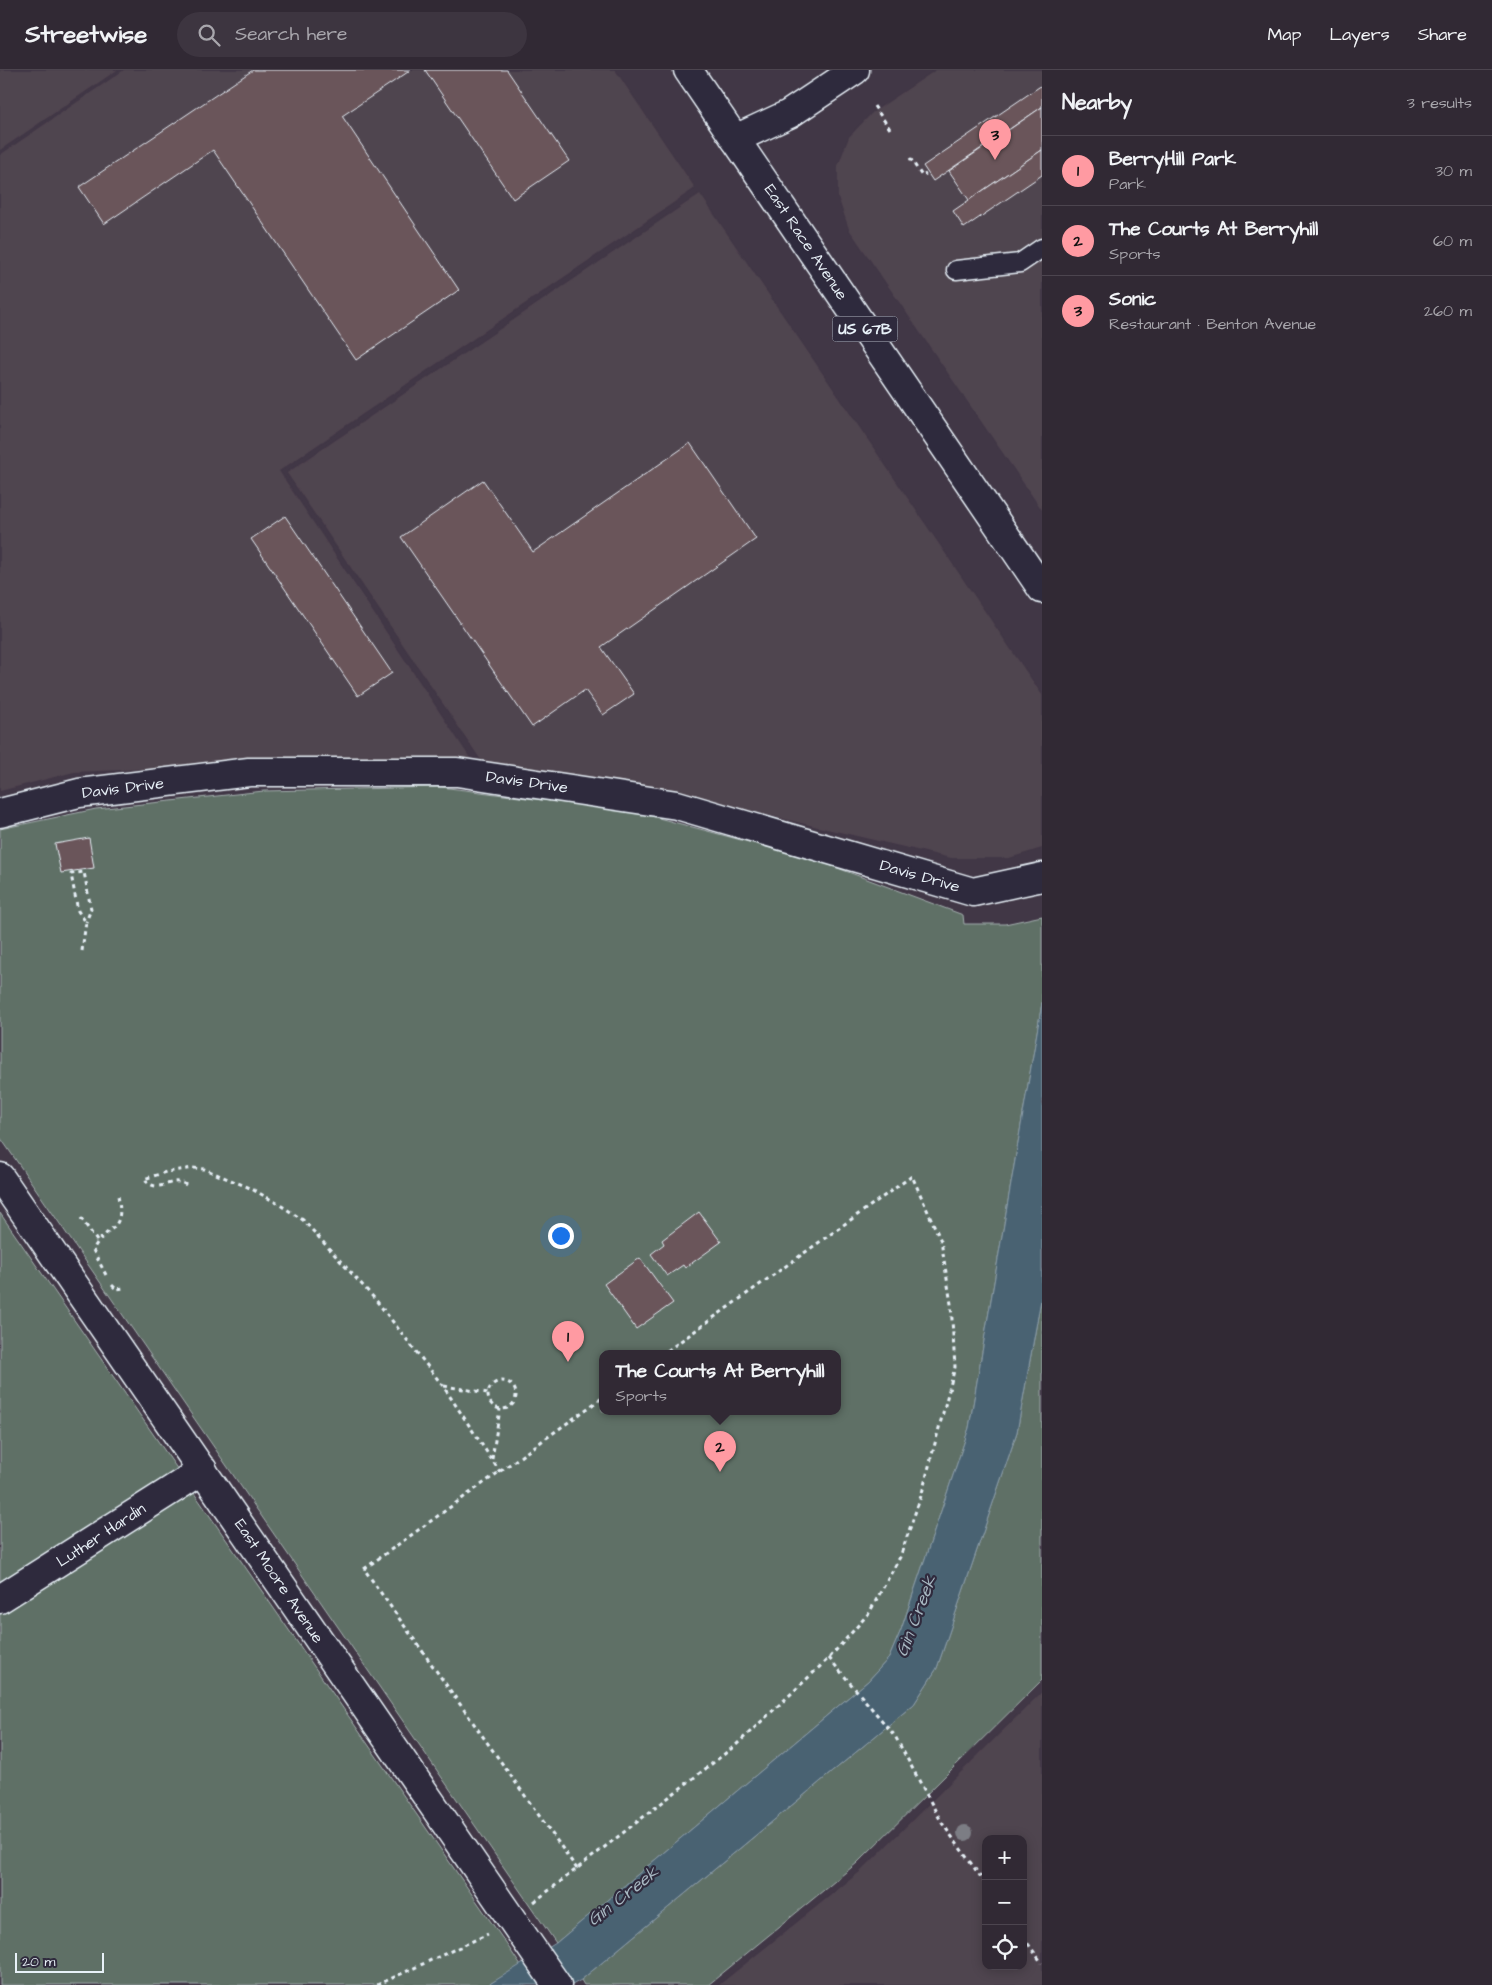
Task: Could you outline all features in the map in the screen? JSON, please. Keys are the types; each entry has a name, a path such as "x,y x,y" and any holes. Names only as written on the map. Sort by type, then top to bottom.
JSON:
{"street":[{"name":"East Race Avenue","path":"688,70 1042,588"},
{"path":"734,138 789,114 855,70"},
{"name":"Davis Drive","path":"0,813 80,793 249,772 457,772 677,805 973,892 1042,877"},
{"name":"East Moore Avenue","path":"0,1178 557,1985"},
{"name":"Luther Hardin","path":"0,1599 203,1470"}],"lane":[{"path":"956,270 1020,263 1042,248"}],"path":[{"path":"874,106 890,129"},
{"path":"910,158 922,176 926,174"},
{"path":"82,951 86,922 91,909 84,871 71,873 78,911 86,922"},
{"path":"186,1185 177,1182 154,1187 149,1185 144,1179 175,1171 193,1168 204,1169 277,1202 303,1220 375,1299 443,1386 500,1472"},
{"path":"532,1904 736,1745 829,1658 868,1613 900,1557 922,1494 955,1367 951,1304 940,1241 912,1176 668,1350"},
{"path":"106,1276 93,1250 97,1241 116,1226 121,1217 118,1196"},
{"path":"81,1218 97,1241"},
{"path":"111,1284 116,1289 125,1288"},
{"path":"498,1381 512,1384 516,1390 516,1398 513,1404 507,1408 500,1409 493,1406 489,1400 488,1392 491,1386 498,1381"},
{"path":"443,1386 488,1392"},
{"path":"577,1869 364,1569 599,1400"},
{"path":"492,1460 500,1409"},
{"path":"829,1658 895,1736 942,1823 983,1880"},
{"path":"377,1985 469,1944 490,1932"},
{"path":"1027,1942 1042,1963"}],"shaded area":[{"path":"0,70 117,70 0,150"},
{"path":"124,70 615,70 695,188 279,471 472,761 394,759 74,772 0,791 0,155"},
{"path":"936,70 1042,70 1042,510 849,229 838,197 838,166 849,137 872,113"},
{"path":"700,194 1042,695 1042,848 1009,858 951,858 707,801 481,760 287,473"},
{"path":"1042,1692 1042,1985 719,1985 861,1871"}],"green space":[{"path":"441,787 636,812 816,860 963,915 964,924 1005,924 1042,916 1042,1003 969,1428 901,1630 889,1658 868,1681 556,1943 0,1137 0,829 96,809 264,791"},
{"path":"0,1213 521,1966 488,1985 0,1985"},
{"path":"1042,1294 1042,1680 857,1863 708,1985 584,1985 581,1980 914,1704 937,1668 1017,1432"}],"water":[{"name":"Gin Creek","path":"1042,1003 1042,1294 1017,1432 937,1668 914,1704 581,1980 572,1985 488,1985 556,1943 868,1681 889,1658 901,1630 969,1428"}],"building":[{"path":"253,70 411,70 342,116 459,290 356,360 213,150 104,224 79,187"},
{"path":"425,70 507,70 569,161 513,199"},
{"path":"1042,85 1042,107 933,181 923,166"},
{"path":"1042,107 1042,150 969,200 949,171"},
{"path":"1042,150 1042,175 964,228 953,211"},
{"path":"690,443 756,539 601,647 634,694 603,715 585,690 532,727 401,537 483,480 533,552"},
{"path":"285,516 392,673 358,696 251,539"},
{"path":"89,838 94,868 61,873 55,844"},
{"path":"699,1212 721,1242 685,1268 683,1265 667,1276 651,1254 664,1244 662,1240"},
{"path":"640,1258 673,1303 636,1329 604,1284"}],"place":[{"name":"Sonic","path":"995,160"},
{"name":"BerryHill Park","path":"568,1362"},
{"name":"The Courts At Berryhill","path":"720,1472"}]}
